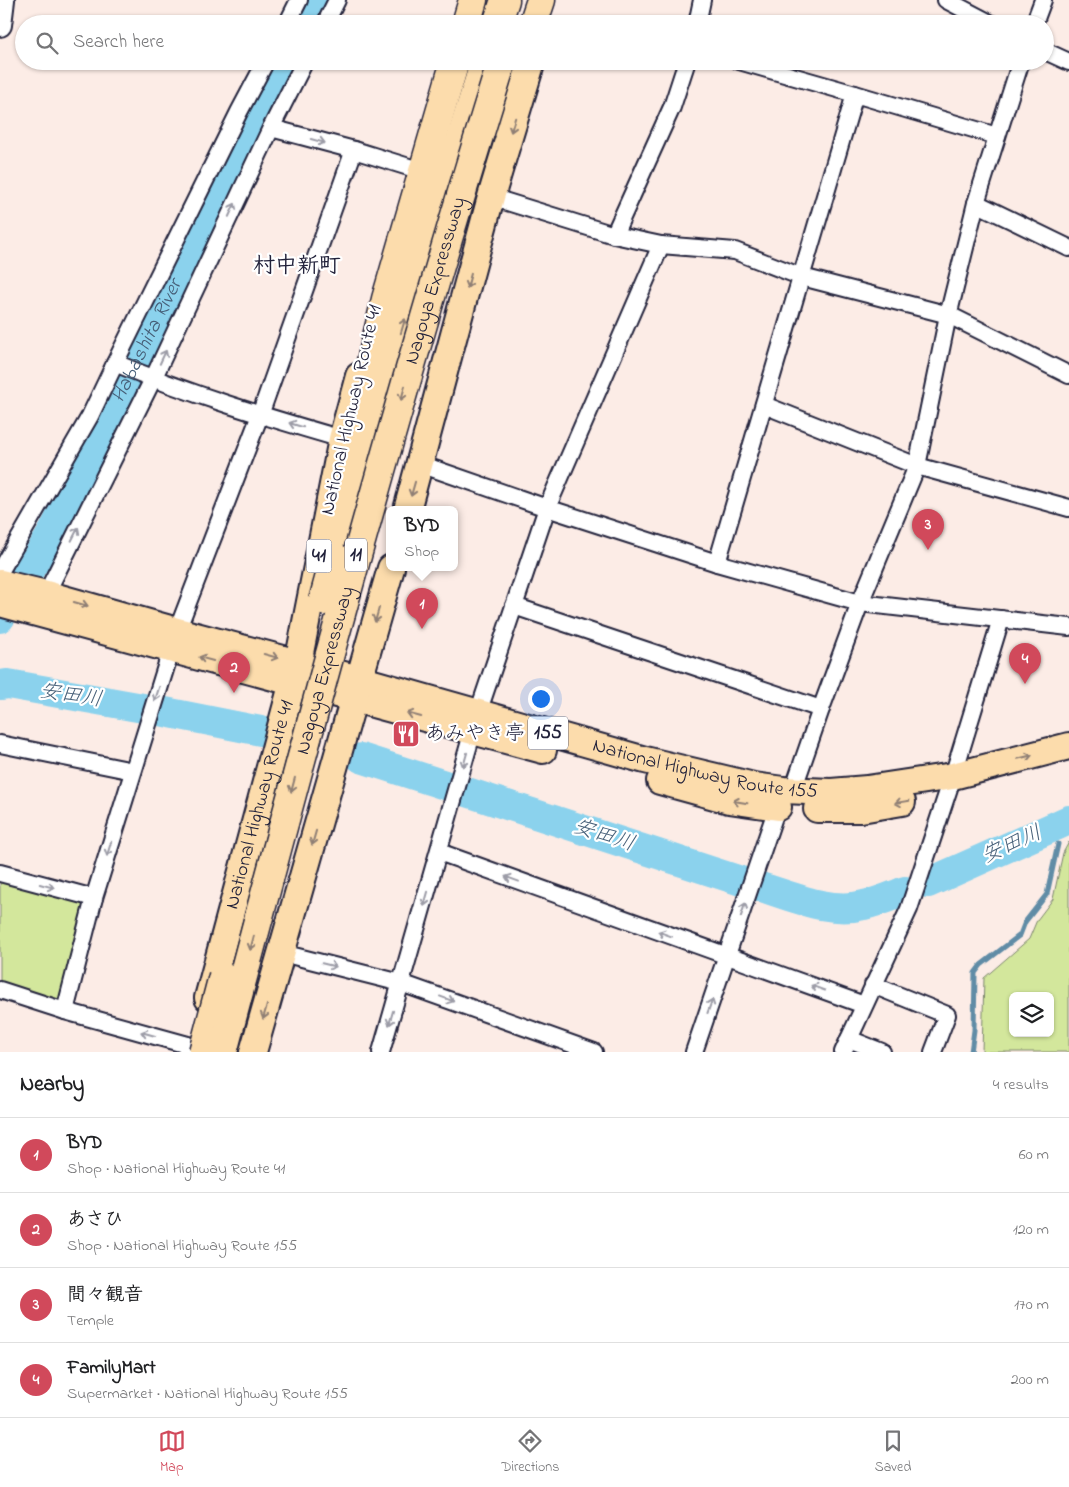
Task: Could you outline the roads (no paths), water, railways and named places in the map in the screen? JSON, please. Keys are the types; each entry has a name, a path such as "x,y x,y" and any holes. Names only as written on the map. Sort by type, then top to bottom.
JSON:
{"highway":[{"path":"461,15 465,0"},
{"path":"469,15 473,0"},
{"path":"500,15 505,0"},
{"path":"517,15 522,0"},
{"path":"536,15 541,0"},
{"path":"546,15 550,0"},
{"name":"National Highway Route 41","path":"197,1050 295,673 342,439 412,168 443,70"},
{"path":"335,557 339,496 386,299 452,70"},
{"name":"11","path":"335,557 370,432 482,70"},
{"name":"Nagoya Expressway","path":"223,1052 354,562 499,70"},
{"path":"462,191 516,70"},
{"path":"408,506 491,197 529,70"},
{"name":"Nagoya Expressway","path":"197,1050 335,557"},
{"path":"254,1052 390,571"},
{"name":"National Highway Route 155","path":"15,591 174,640 476,722 729,800 785,796 802,809 861,809 950,784 1069,746"},
{"name":"National Highway Route 155","path":"950,784 1069,765"}],"main road":[{"path":"0,25 3,0"}],"street":[{"path":"291,15 299,0"},
{"path":"330,15 337,0"},
{"path":"698,15 702,0"},
{"path":"946,0 975,15"},
{"path":"1037,15 1043,0"},
{"path":"1054,55 1069,62"},
{"path":"15,591 90,416 115,363 261,70"},
{"path":"15,591 150,378 300,70"},
{"path":"614,235 672,107 683,70"},
{"path":"771,70 997,136"},
{"path":"694,1052 785,796 821,709 860,603 917,466 949,315 976,203 1018,70"},
{"path":"717,563 855,94"},
{"path":"271,128 412,168"},
{"path":"65,1011 94,898 174,640 260,415 354,150"},
{"path":"491,197 614,235 661,246 735,251 802,277 949,315 1069,376"},
{"path":"976,203 1069,248"},
{"path":"381,1052 476,722 547,508 661,246"},
{"path":"115,363 150,378 260,415 342,439"},
{"path":"764,405 917,466 1069,508"},
{"path":"420,464 547,508 717,563 860,603 1069,627"},
{"path":"514,606 821,709"},
{"path":"882,1052 846,1046 910,908 1001,618"},
{"path":"0,744 133,772"},
{"path":"439,852 864,1005"},
{"path":"0,874 94,898"},
{"path":"282,952 401,983 594,1052"},
{"path":"873,985 947,1015 933,1052"},
{"path":"0,990 197,1050"}],"waterway":[{"name":"Habashita River","path":"313,15 321,0"},
{"name":"Habashita River","path":"0,618 54,530 243,147 283,70"},
{"name":"安田川","path":"0,685 8,684 143,708"},
{"name":"安田川","path":"160,711 261,731"},
{"name":"安田川","path":"361,758 448,786"},
{"name":"安田川","path":"464,791 744,882"},
{"name":"安田川","path":"928,883 1069,820"},
{"path":"971,1052 974,1030 975,973 981,965 1020,935 1025,922 1047,894 1058,844"},
{"name":"安田川","path":"761,887 812,903 838,907 869,904 905,891"}],"place":[{"name":"間々観音","path":"928,550"},
{"name":"BYD","path":"422,629"},
{"name":"FamilyMart","path":"1025,684"},
{"name":"あさひ","path":"234,693"},
{"name":"あみやき亭","path":"406,734"}],"district":[{"name":"村中新町","path":"297,267"}]}
